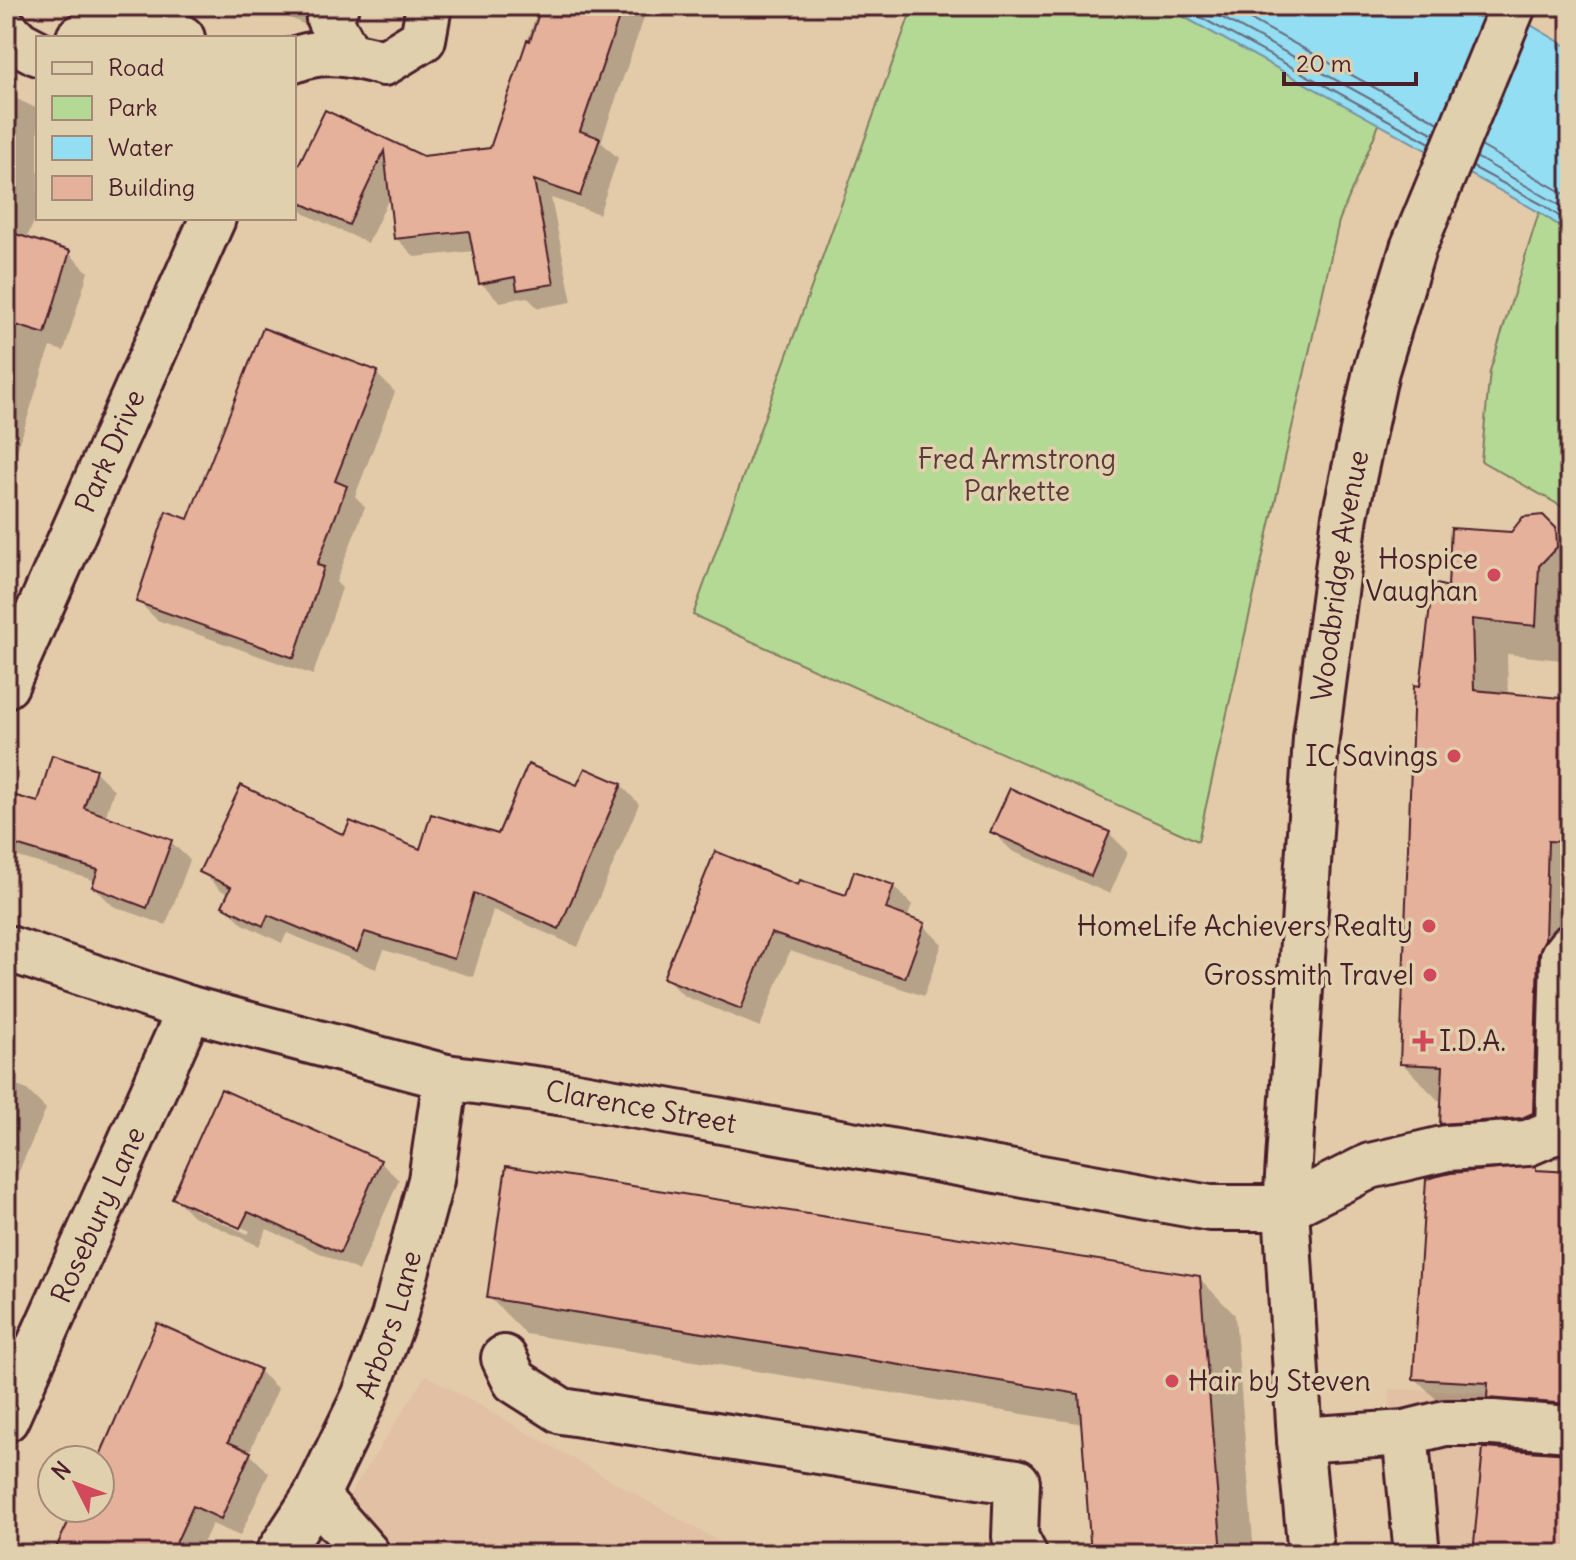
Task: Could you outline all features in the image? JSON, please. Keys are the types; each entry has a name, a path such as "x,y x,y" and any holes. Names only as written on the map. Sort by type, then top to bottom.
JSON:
{"street":[{"path":"336,6 329,19 347,52"},
{"path":"296,59 347,52 384,63 423,39 429,6"},
{"name":"Woodbridge Avenue","path":"1311,1554 1300,1440 1286,1208 1316,738 1341,545 1376,371 1413,248 1513,6"},
{"path":"93,23 157,25 178,36"},
{"path":"6,30 19,43 36,52"},
{"name":"Park Drive","path":"6,685 212,220"},
{"path":"1286,1208 1370,1166 1447,1148 1528,1143 1564,1128 1563,956 1570,947"},
{"name":"Clarence Street","path":"6,948 190,1009 446,1077 565,1093 1210,1208 1286,1208"},
{"name":"Rosebury Lane","path":"6,1419 190,1009"},
{"name":"Arbors Lane","path":"278,1554 316,1496 364,1397 394,1317 431,1180 446,1077"},
{"path":"504,1358 515,1381 562,1411 1017,1482 1015,1537 1024,1554"},
{"path":"1300,1440 1405,1433 1445,1423 1570,1429"},
{"path":"1405,1433 1417,1554"},
{"path":"316,1496 367,1554"}],"shaded area":[{"path":"426,1375 727,1546 739,1554 312,1554"},
{"path":"1389,1389 1570,1396 1570,1554 1397,1554"}],"green space":[{"name":"Fred Armstrong Parkette","path":"913,6 1428,6 1339,221 1198,841 693,615"},
{"path":"1539,212 1570,233 1570,511 1481,461 1490,371"}],"water":[{"path":"1164,6 1498,6 1570,48 1570,233 1539,212"}],"building":[{"path":"548,6 623,6 580,131 600,138 580,196 534,180 554,284 517,290 515,277 479,284 469,231 394,239 384,151 349,225 296,201 296,170 325,110 423,156 490,148 527,40 530,41 539,13 545,15"},
{"path":"6,231 70,251 45,334 6,322"},
{"path":"263,328 378,371 335,481 347,486 317,565 324,567 294,658 136,602 166,511 188,519"},
{"path":"1543,515 1556,528 1557,547 1539,566 1536,626 1472,619 1474,690 1570,699 1570,842 1548,841 1545,939 1538,955 1533,1113 1522,1118 1440,1124 1443,1066 1400,1064 1414,685 1420,686 1433,583 1448,587 1451,528 1511,532 1523,517"},
{"path":"52,755 96,769 84,808 172,840 147,908 92,887 98,870 6,842 6,793 38,802"},
{"path":"528,764 577,785 585,768 622,784 559,929 474,893 454,959 365,932 357,952 268,915 263,926 222,906 231,887 199,872 241,785 344,835 350,821 420,849 431,814 498,834"},
{"path":"1010,788 1110,832 1091,876 990,832"},
{"path":"715,851 798,885 800,880 846,895 854,871 894,885 886,909 925,923 905,978 771,933 741,1009 663,978"},
{"path":"221,1089 381,1160 340,1253 248,1212 240,1228 172,1198"},
{"path":"506,1166 1200,1276 1222,1554 1091,1554 1079,1394 487,1298"},
{"path":"1536,1166 1536,1170 1570,1172 1570,1404 1487,1398 1488,1383 1413,1379 1426,1179 1451,1173"},
{"path":"157,1323 260,1369 228,1442 251,1452 221,1519 193,1506 171,1554 53,1554 67,1524 116,1524 116,1444 105,1444"},
{"path":"1483,1448 1570,1454 1570,1554 1473,1554"}],"place":[{"name":"Hospice Vaughan","path":"1494,575"},
{"name":"IC Savings","path":"1454,756"},
{"name":"HomeLife Achievers Realty","path":"1429,926"},
{"name":"Grossmith Travel","path":"1430,975"},
{"name":"I.D.A.","path":"1423,1041"},
{"name":"Hair by Steven","path":"1172,1381"}]}
